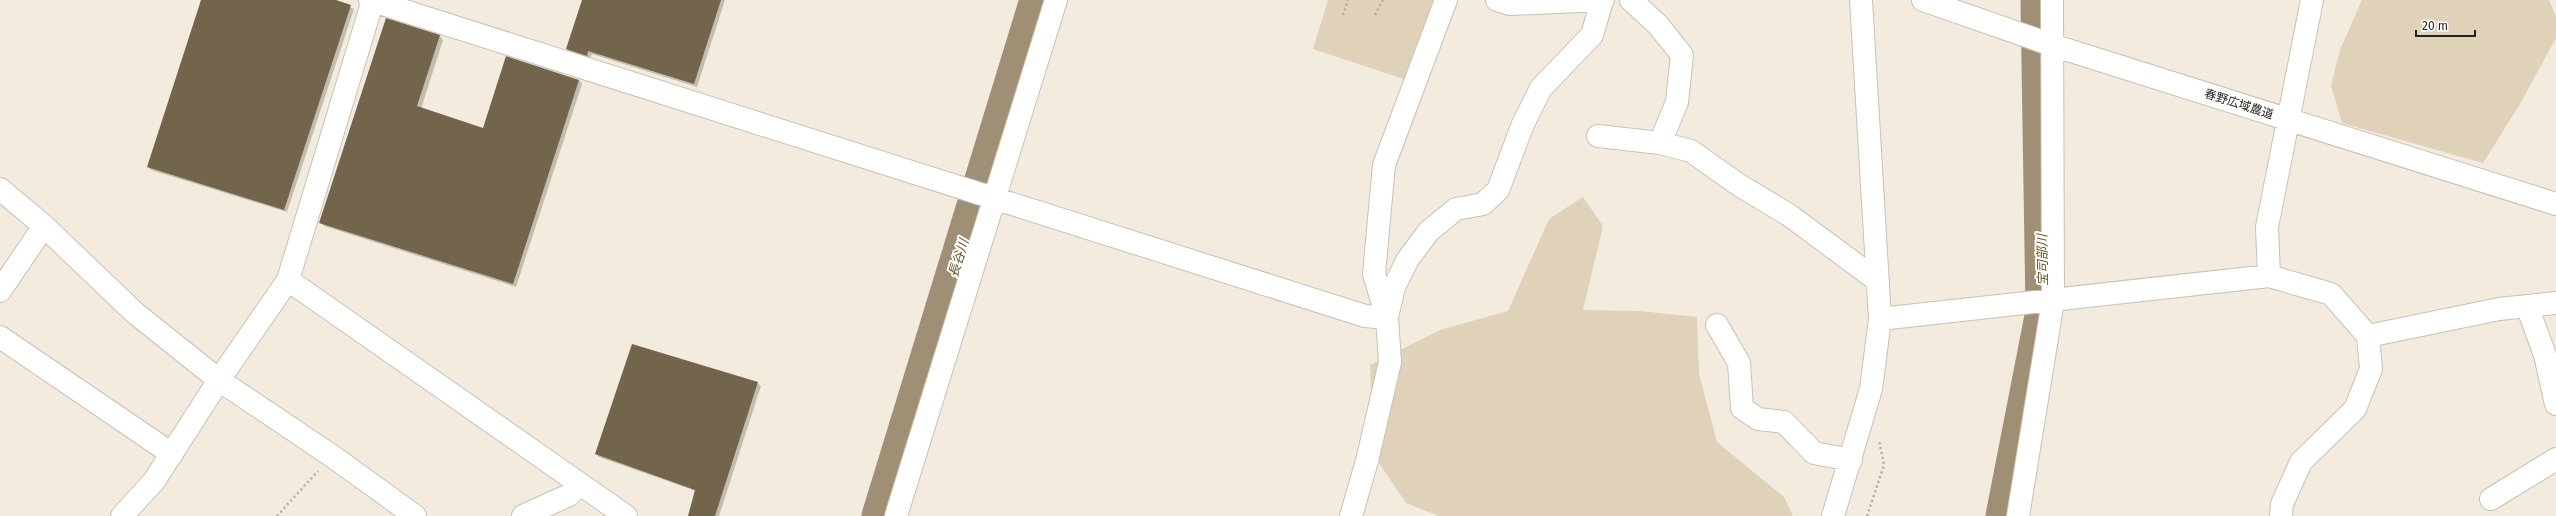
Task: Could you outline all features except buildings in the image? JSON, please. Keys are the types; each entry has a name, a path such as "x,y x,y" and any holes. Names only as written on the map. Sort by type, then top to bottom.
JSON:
{"street":[{"path":"122,516 154,481 219,380 288,280 372,0 1365,316 1387,318"},
{"path":"896,516 983,195 1056,0"},
{"path":"1351,516 1367,461 1390,362 1387,318 1374,274 1384,165 1446,0"},
{"path":"1387,318 1394,287 1408,259 1429,231 1456,209 1483,204 1498,190 1523,124 1541,88 1592,34 1603,0 1510,4 1497,0"},
{"path":"1631,0 1658,25 1682,55 1677,102 1660,143"},
{"path":"1833,516 1871,389 1880,320 1861,0"},
{"name":"春野広域農道","path":"1923,0 2048,43 2556,204"},
{"path":"2018,516 2053,301 2048,43 2052,0"},
{"path":"2269,276 2267,227 2312,0"},
{"path":"1598,136 1660,143 1691,150 1739,185 1789,215 1878,282"},
{"path":"0,189 44,226 135,313 219,380 332,456 414,516"},
{"path":"0,291 44,226"},
{"path":"1880,320 2269,276 2331,294 2368,336 2371,369 2354,409 2301,462 2282,504 2281,516"},
{"path":"288,280 626,516"},
{"path":"2368,336 2499,309 2556,303"},
{"path":"2528,306 2545,355 2556,404"},
{"path":"1717,325 1739,363 1742,408 1758,419 1784,422 1814,453 1851,460"},
{"path":"0,337 172,454"},
{"path":"2491,499 2556,459"},
{"path":"523,516 568,495 579,484"}],"path":[{"path":"1343,15 1348,0"},
{"path":"1375,15 1383,0"},
{"path":"1867,516 1884,465 1877,434"},
{"path":"277,516 332,456"}],"shaded area":[{"path":"1328,0 1434,0 1404,79 1313,49"},
{"path":"2362,0 2549,0 2556,17 2556,38 2520,104 2483,163 2342,123 2331,86 2340,50"},
{"path":"1583,197 1603,226 1583,310 1639,311 1697,317 1699,374 1717,442 1784,497 1793,516 1439,516 1406,503 1373,454 1370,365 1440,330 1508,311 1549,219"}],"waterway":[{"name":"長谷川","path":"879,516 1037,0"},
{"name":"宝司部川","path":"2003,516 2043,311 2038,0"}]}
